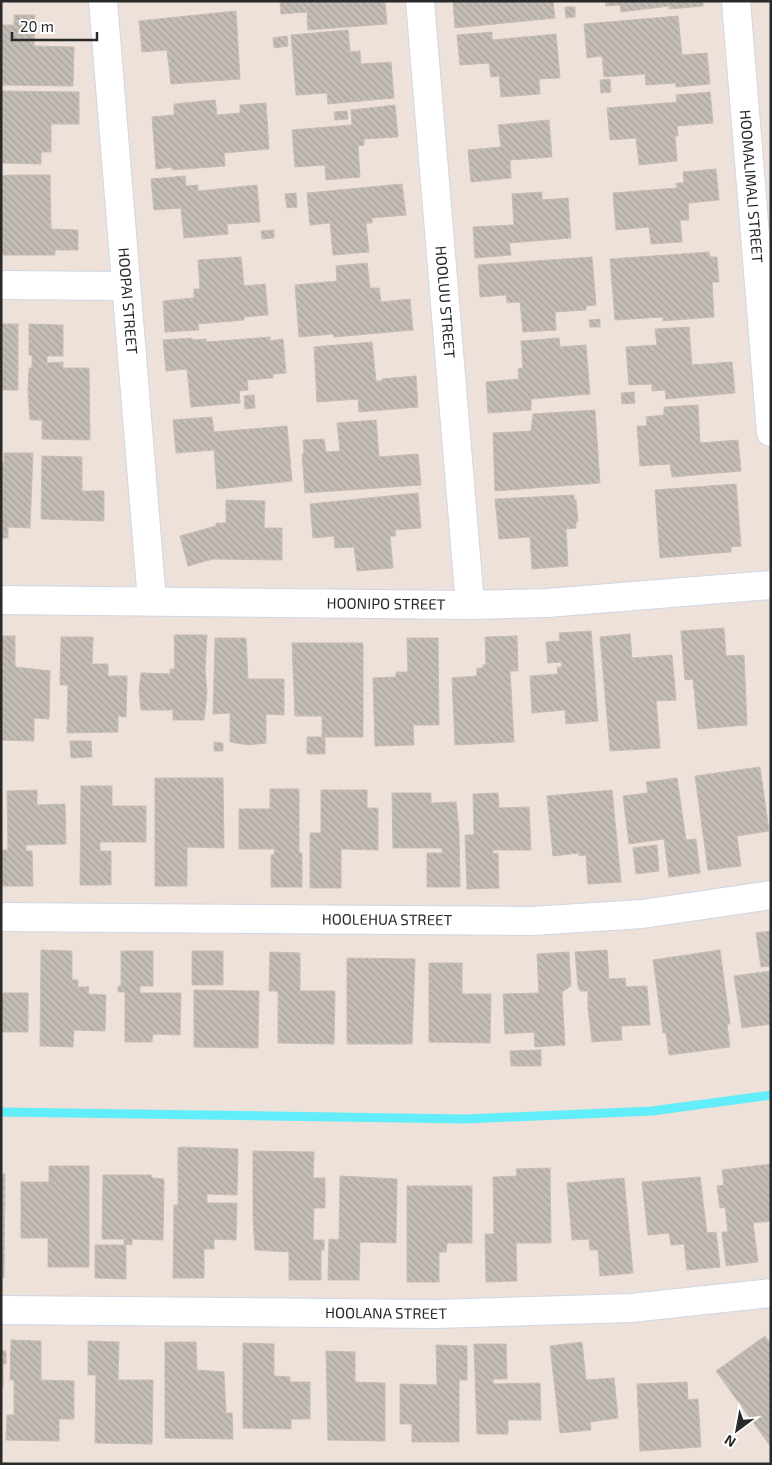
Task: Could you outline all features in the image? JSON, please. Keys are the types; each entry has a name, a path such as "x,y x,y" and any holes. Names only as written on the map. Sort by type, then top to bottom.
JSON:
{"street":[{"name":"HOOPAI STREET","path":"103,1 152,602"},
{"name":"HOOLUU STREET","path":"420,1 470,605"},
{"name":"HOOMALIMALI STREET","path":"736,1 771,432"},
{"path":"1,285 126,286"},
{"name":"HOONIPO STREET","path":"1,600 470,605 547,603 771,585"},
{"name":"HOOLEHUA STREET","path":"1,917 532,921 642,914 771,895"},
{"name":"HOOLANA STREET","path":"1,1310 436,1314 631,1308 771,1293"}],"building":[{"path":"280,1 385,1 387,24 308,30 307,12 281,14"},
{"path":"453,1 553,1 555,18 455,28"},
{"path":"605,1 703,1 703,6 669,9 669,6 621,12 620,5 606,6"},
{"path":"565,7 575,7 575,17 566,18"},
{"path":"236,11 240,79 171,84 167,50 142,52 139,21"},
{"path":"14,15 35,15 34,46 74,47 73,86 1,85 1,25 14,25"},
{"path":"678,16 682,55 707,53 710,84 676,87 676,83 646,85 645,74 604,77 602,56 587,58 584,24"},
{"path":"348,30 350,52 360,51 361,64 391,62 394,98 328,104 327,93 296,95 291,35"},
{"path":"492,32 492,40 556,34 560,78 539,79 540,94 501,97 499,76 491,77 489,63 460,65 457,35"},
{"path":"287,36 288,46 274,48 273,38"},
{"path":"610,79 611,92 601,93 600,80"},
{"path":"1,91 79,92 79,124 51,124 51,152 41,152 41,164 2,163"},
{"path":"710,92 713,123 677,126 678,136 675,136 677,161 639,165 636,138 610,140 607,108 677,102 676,95"},
{"path":"215,100 217,115 240,113 240,105 266,103 269,149 224,153 225,166 172,170 172,167 156,169 152,117 174,115 174,104"},
{"path":"395,105 398,137 364,139 364,145 358,146 360,177 326,180 325,165 295,167 292,130 352,125 351,110"},
{"path":"347,111 348,119 335,120 334,112"},
{"path":"549,120 552,157 510,160 511,178 471,182 468,150 501,147 498,125"},
{"path":"716,169 719,200 688,203 689,220 680,220 682,242 651,244 649,227 616,230 613,193 677,188 676,183 684,183 683,172"},
{"path":"50,175 51,229 78,230 78,250 55,250 55,255 1,255 1,176"},
{"path":"185,176 186,186 198,185 198,191 257,185 260,222 227,224 228,234 184,238 181,208 154,210 151,179"},
{"path":"402,184 406,215 372,218 372,223 366,223 369,252 333,255 330,223 310,225 307,193"},
{"path":"542,192 542,200 568,198 571,238 509,243 511,255 475,258 473,227 514,225 512,194"},
{"path":"296,193 297,207 287,208 285,194"},
{"path":"274,230 274,238 262,239 261,231"},
{"path":"709,252 710,257 717,257 719,282 712,282 714,317 663,321 663,317 615,320 610,259"},
{"path":"241,257 244,286 265,284 268,315 244,317 244,320 198,324 199,330 165,332 163,301 194,298 194,289 200,289 198,260"},
{"path":"592,257 596,305 586,306 586,310 555,312 556,330 523,332 520,302 507,303 506,295 480,297 478,265"},
{"path":"367,263 370,288 379,288 381,302 410,299 413,330 334,337 333,334 299,337 295,285 337,281 336,266"},
{"path":"600,319 600,327 590,327 589,320"},
{"path":"1,324 18,324 18,390 1,390"},
{"path":"29,324 63,325 63,356 47,356 47,363 63,362 63,368 89,368 90,440 42,439 42,420 30,420 28,392 29,368 32,368 32,355 29,355"},
{"path":"689,327 692,365 732,362 735,393 666,399 665,390 652,391 652,384 629,385 626,347 657,345 655,329"},
{"path":"270,337 270,341 283,339 286,373 273,374 273,378 247,380 248,390 239,391 240,403 191,407 187,369 166,371 163,340 192,338 193,340 206,339 206,342"},
{"path":"559,338 560,347 586,345 590,394 531,399 531,410 488,413 486,382 519,379 518,369 523,368 521,341"},
{"path":"372,342 376,381 416,376 418,407 359,412 358,399 317,402 314,347"},
{"path":"634,392 635,403 622,404 621,393"},
{"path":"254,395 255,408 245,409 244,396"},
{"path":"698,405 700,443 738,440 741,471 672,477 670,464 640,466 637,426 647,426 646,417 664,415 664,407"},
{"path":"595,410 600,483 495,491 493,433 531,431 533,414"},
{"path":"212,417 214,432 287,426 292,481 217,489 214,450 176,453 173,420"},
{"path":"376,420 379,457 418,454 421,485 305,493 302,454 304,453 303,440 324,439 326,452 340,451 337,423"},
{"path":"4,453 33,453 30,528 8,527 8,538 1,538 1,463 4,463"},
{"path":"42,456 82,457 82,491 104,491 104,521 41,519"},
{"path":"736,484 741,546 731,547 731,552 660,558 655,490"},
{"path":"418,493 421,528 395,530 396,536 390,536 393,568 357,571 354,547 335,548 334,536 313,538 310,504"},
{"path":"574,495 578,521 576,522 576,528 566,529 568,566 532,569 530,537 499,539 495,499"},
{"path":"226,500 265,501 264,528 282,528 282,560 213,559 188,566 180,536 216,526 216,523 226,523"},
{"path":"724,628 726,656 744,655 747,725 698,729 693,679 685,680 681,631"},
{"path":"591,631 598,721 566,724 565,710 532,713 530,676 558,674 557,667 562,667 561,662 548,663 546,642 560,641 559,633"},
{"path":"630,634 632,658 672,655 676,700 656,701 660,748 610,751 600,637"},
{"path":"174,635 207,635 205,670 207,692 204,720 173,720 173,710 141,710 139,691 141,673 170,674 170,669 175,669"},
{"path":"1,636 15,636 15,667 50,671 49,719 34,718 34,741 1,740"},
{"path":"517,636 518,671 510,671 514,742 455,745 452,678 477,676 477,668 483,668 483,665 486,665 485,637"},
{"path":"61,637 93,637 92,664 108,664 108,676 127,676 126,717 118,716 118,732 67,733 68,685 60,685"},
{"path":"215,638 246,638 248,679 284,679 284,715 266,714 266,743 248,745 230,742 230,713 213,714"},
{"path":"407,638 438,638 439,725 413,725 414,745 375,746 373,678 396,677 396,672 408,672"},
{"path":"292,643 363,643 363,737 322,737 322,716 295,716"},
{"path":"307,737 325,737 325,754 307,754"},
{"path":"70,741 91,741 92,757 71,758"},
{"path":"214,742 223,743 223,751 214,751"},
{"path":"760,767 769,831 737,836 741,866 708,870 695,776"},
{"path":"155,778 223,778 224,848 187,847 187,886 155,886"},
{"path":"677,778 686,840 696,839 700,873 669,877 664,839 629,844 623,796 648,793 646,782"},
{"path":"81,786 112,786 112,806 146,806 146,842 100,842 100,851 111,851 111,885 80,885"},
{"path":"270,789 299,789 299,853 302,853 302,887 271,887 271,855 274,855 275,849 239,849 239,809 270,809"},
{"path":"37,790 37,805 65,804 66,844 26,845 26,851 32,851 33,886 1,886 1,850 8,850 7,791"},
{"path":"321,790 367,790 367,808 378,808 378,850 341,849 341,888 310,888 310,833 321,833"},
{"path":"612,790 621,882 588,884 586,855 579,856 579,853 553,856 547,796"},
{"path":"392,793 431,793 431,803 456,802 459,829 460,887 427,887 427,853 442,853 442,848 393,848"},
{"path":"498,793 499,808 529,807 531,850 493,850 493,854 498,853 499,888 467,889 465,835 474,835 473,794"},
{"path":"657,845 659,871 636,874 633,848"},
{"path":"771,931 771,966 761,967 756,933"},
{"path":"41,950 72,951 72,980 78,980 78,987 89,987 88,994 106,995 105,1031 74,1030 73,1047 40,1046"},
{"path":"607,950 609,979 625,978 626,987 647,986 650,1025 621,1026 622,1040 592,1042 588,991 580,991 578,986 575,952"},
{"path":"720,950 730,1024 727,1024 730,1047 669,1055 666,1033 663,1033 653,960"},
{"path":"121,951 153,951 153,986 140,986 140,993 181,993 180,1035 153,1034 152,1042 125,1042 125,992 118,992 118,986 121,986"},
{"path":"192,951 223,951 223,985 192,985"},
{"path":"270,952 300,953 300,991 335,991 334,1044 278,1043 278,991 269,991"},
{"path":"569,952 571,986 562,992 565,1045 535,1047 534,1032 505,1034 503,994 539,993 537,954"},
{"path":"347,958 415,959 412,1044 347,1044"},
{"path":"429,963 462,963 462,994 491,994 490,1043 429,1042"},
{"path":"771,971 771,1024 742,1028 734,976"},
{"path":"194,990 259,991 258,1048 194,1047"},
{"path":"1,993 28,993 28,1032 1,1032"},
{"path":"541,1050 541,1066 511,1066 510,1051"},
{"path":"178,1148 238,1149 237,1195 207,1194 207,1203 237,1203 236,1240 214,1239 214,1249 204,1249 204,1278 173,1278 174,1205 178,1205"},
{"path":"253,1151 314,1152 313,1178 325,1178 325,1208 314,1208 313,1240 324,1240 324,1250 321,1250 321,1280 289,1280 289,1252 255,1250"},
{"path":"771,1164 771,1221 753,1223 758,1262 726,1266 722,1232 728,1232 725,1207 720,1208 717,1186 724,1185 722,1170"},
{"path":"49,1166 89,1166 89,1267 48,1267 48,1238 21,1238 21,1182 49,1182"},
{"path":"550,1168 551,1243 516,1243 517,1281 486,1282 485,1234 494,1234 493,1177 517,1176 516,1169"},
{"path":"1,1174 5,1174 4,1278 1,1277"},
{"path":"103,1175 151,1175 152,1178 164,1179 163,1240 132,1239 132,1245 124,1244 124,1239 102,1239"},
{"path":"340,1176 397,1179 396,1243 360,1242 359,1280 328,1280 329,1239 339,1240"},
{"path":"700,1177 707,1233 716,1232 720,1267 687,1270 684,1244 671,1245 669,1233 648,1235 642,1182"},
{"path":"624,1178 633,1273 600,1276 598,1250 590,1250 589,1239 572,1240 567,1183"},
{"path":"407,1186 472,1186 472,1243 447,1243 446,1252 439,1252 439,1282 407,1282"},
{"path":"95,1245 126,1245 126,1279 95,1278"},
{"path":"765,1336 771,1344 771,1447 716,1371"},
{"path":"11,1340 41,1341 41,1380 74,1381 74,1419 59,1419 59,1441 6,1440 7,1415 14,1415 14,1380 10,1380"},
{"path":"88,1341 119,1342 118,1380 153,1380 152,1444 95,1443 96,1375 88,1375"},
{"path":"165,1342 196,1342 197,1370 224,1372 226,1413 232,1413 233,1439 165,1438"},
{"path":"582,1342 586,1380 614,1378 618,1418 590,1422 591,1430 560,1433 550,1346"},
{"path":"243,1343 274,1344 274,1376 290,1377 290,1382 310,1382 310,1419 291,1419 291,1429 243,1428"},
{"path":"474,1344 506,1344 507,1379 493,1379 493,1384 540,1383 541,1420 508,1420 508,1434 477,1434"},
{"path":"436,1345 467,1346 467,1380 459,1380 459,1442 412,1442 412,1424 400,1424 400,1384 437,1385"},
{"path":"1,1347 3,1351 6,1351 6,1364 3,1364 3,1387"},
{"path":"326,1351 355,1352 355,1382 385,1383 385,1441 328,1440"},
{"path":"687,1382 688,1400 698,1399 701,1447 640,1451 637,1384"}],"waterway":[{"path":"1,1112 465,1119 652,1111 771,1095"}]}
